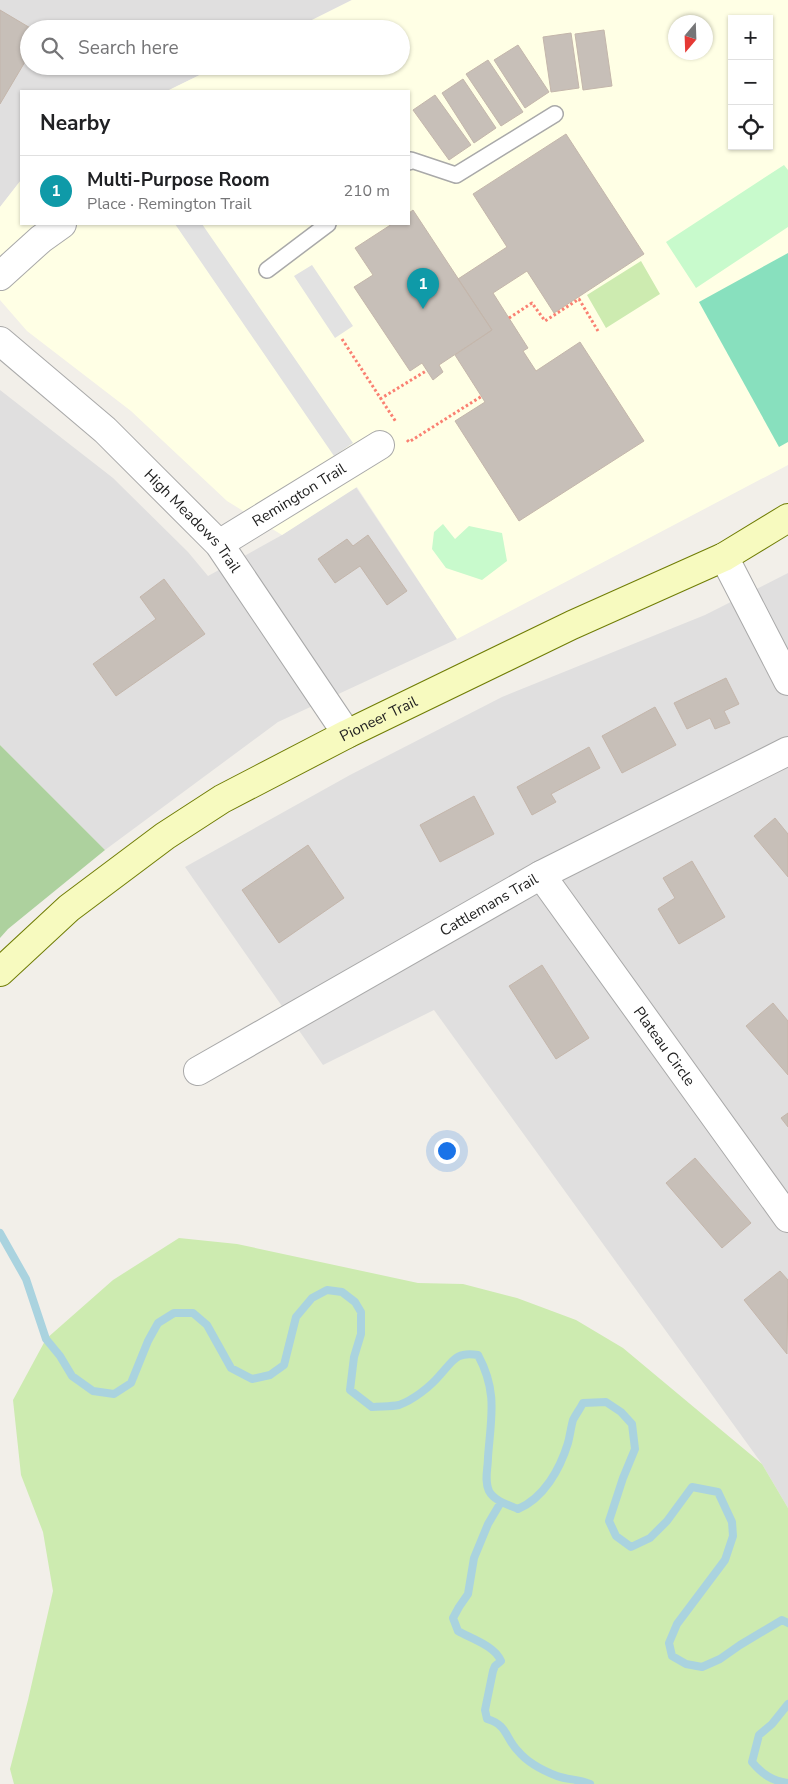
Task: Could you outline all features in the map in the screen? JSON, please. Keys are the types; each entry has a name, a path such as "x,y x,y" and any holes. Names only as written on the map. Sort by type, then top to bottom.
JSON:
{"main road":[{"name":"Pioneer Trail","path":"0,972 69,908 165,836 222,799 347,734 572,625 724,558 788,518"}],"street":[{"path":"0,276 41,239 61,225"},
{"name":"High Meadows Trail","path":"0,341 105,430 219,544 347,734"},
{"name":"Remington Trail","path":"219,544 394,436"},
{"path":"724,558 788,681"},
{"name":"Cattlemans Trail","path":"198,1071 541,876 788,751"},
{"name":"Plateau Circle","path":"541,876 788,1218"}],"lane":[{"path":"410,160 456,175 555,114"},
{"path":"267,270 327,225"}],"path":[{"path":"509,318 532,303 545,321 579,299 598,331"},
{"path":"342,338 380,399 394,436 409,442 482,396"},
{"path":"380,399 426,371"}],"shaded area":[{"path":"0,0 352,0 312,20 20,20 20,75 200,75 169,90 20,90 20,181 0,207"},
{"path":"352,0 788,0 788,465 457,639 357,487 282,535 227,501 131,411 27,331 0,300 0,207 20,181 20,225 410,225 410,90 169,90 200,75 410,75 410,20 312,20"},
{"path":"176,225 203,225 353,443 334,456"},
{"path":"312,265 353,326 335,338 294,276"},
{"path":"0,390 113,478 188,552 208,576 282,535 356,487 457,639 278,722 105,850 0,745"},
{"path":"788,573 788,1508 762,1464 434,1010 323,1065 185,867 350,775 502,697 705,615"}],"green space":[{"path":"784,165 788,170 788,227 696,288 666,242"},
{"path":"788,253 788,442 779,447 699,302"},
{"path":"641,261 660,294 606,328 587,295"},
{"path":"443,524 455,539 469,526 502,533 507,561 482,580 446,568 432,549 434,532"},
{"path":"0,745 105,850 8,929 0,938"},
{"path":"179,1238 237,1244 418,1283 463,1284 517,1298 576,1320 623,1348 762,1464 788,1508 788,1784 14,1784 10,1769 53,1591 43,1532 21,1475 13,1400 46,1339 113,1280"}],"building":[{"path":"0,10 20,22 20,70 0,104"},
{"path":"604,30 612,86 583,90 575,34"},
{"path":"571,33 579,88 551,92 543,37"},
{"path":"518,45 549,92 525,108 494,60"},
{"path":"488,60 523,112 501,126 466,74"},
{"path":"463,79 496,128 474,143 442,93"},
{"path":"435,95 471,145 449,160 413,110"},
{"path":"566,134 644,254 554,313 527,271 493,293 528,348 523,351 536,371 580,342 644,441 519,521 455,421 485,402 455,355 492,330 458,279 507,247 473,194"},
{"path":"413,210 492,330 439,365 443,372 433,380 422,363 410,371 354,287 373,275 355,248 390,225 410,225 410,212"},
{"path":"368,535 407,591 387,605 360,566 335,583 318,559 347,539 353,546"},
{"path":"164,579 205,634 116,696 93,664 156,619 140,597"},
{"path":"726,678 739,704 724,711 730,723 715,729 710,718 687,729 674,703"},
{"path":"655,707 676,745 622,773 602,736"},
{"path":"589,747 600,768 551,794 556,802 532,815 517,787"},
{"path":"474,796 494,834 440,862 420,825"},
{"path":"775,818 788,834 788,877 754,836"},
{"path":"308,845 344,898 279,943 242,890"},
{"path":"692,861 725,917 679,944 658,909 675,898 663,878"},
{"path":"542,965 589,1038 556,1059 509,986"},
{"path":"773,1003 788,1021 788,1075 746,1026"},
{"path":"788,1113 788,1127 781,1118"},
{"path":"695,1158 751,1223 722,1248 666,1183"},
{"path":"780,1271 788,1280 787,1354 744,1300"}],"waterway":[{"path":"0,1233 26,1279 46,1339 60,1356 72,1376 93,1391 114,1394 131,1383 148,1341 158,1323 174,1313 193,1313 207,1325 231,1368 252,1379 270,1375 284,1365 296,1317 312,1298 327,1290 342,1292 355,1302 361,1312 361,1334 354,1357 350,1390 372,1407 396,1406 404,1403 436,1380 456,1358 465,1354 478,1355 488,1381 492,1405 487,1474 489,1491 502,1502 518,1509 536,1498 550,1482 568,1443 573,1420 583,1403 606,1402 621,1412 632,1424 635,1449 609,1521 616,1536 631,1547 650,1538 667,1521 692,1487 718,1492 732,1522 733,1536 725,1560 677,1624 669,1643 672,1656 686,1664 702,1667 720,1659 782,1620 788,1623"},
{"path":"501,1502 488,1524 474,1558 468,1594 453,1618 458,1631 483,1643 494,1651 501,1661 495,1666 493,1671 485,1710 487,1719 503,1728 518,1751 536,1766 557,1776 590,1784"},
{"path":"788,1704 772,1724 759,1735 752,1762 768,1776 777,1781 788,1783"}],"place":[{"name":"Multi-Purpose Room","path":"423,309"}]}
